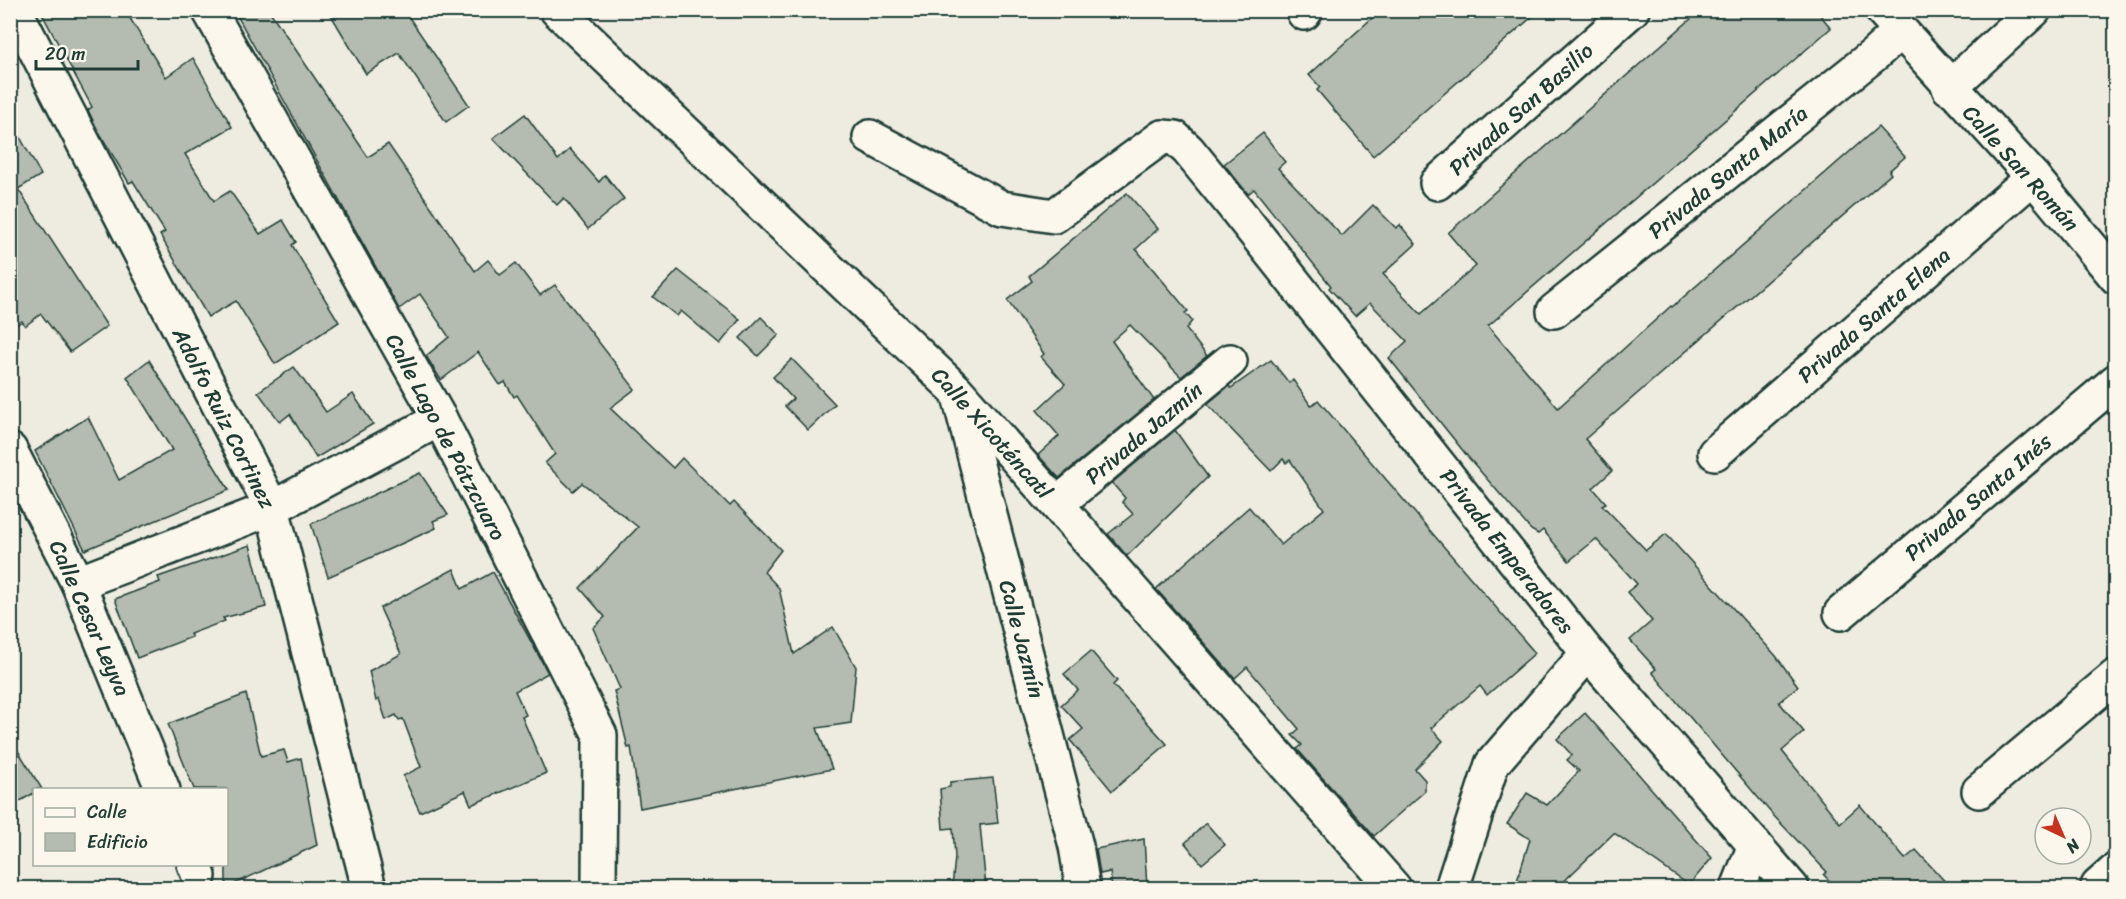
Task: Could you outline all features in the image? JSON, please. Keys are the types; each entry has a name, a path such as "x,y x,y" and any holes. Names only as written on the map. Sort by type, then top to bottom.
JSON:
{"street":[{"name":"Adolfo Ruiz Cortinez","path":"15,10 272,508 369,888"},
{"name":"Calle Lago de Pátzcuaro","path":"208,10 440,419 600,735 599,888"},
{"name":"Calle Xicoténcatl","path":"557,10 957,390 1394,888"},
{"name":"Privada San Basilio","path":"1437,183 1632,10"},
{"path":"1950,88 2034,10"},
{"name":"Calle San Román","path":"1891,21 2033,177 2115,276"},
{"name":"Privada Santa María","path":"1554,311 1875,54 1891,21"},
{"name":"Privada Emperadores","path":"870,137 1002,208 1054,216 1102,184 1162,137 1175,138 1188,150 1232,204 1588,653 1792,888"},
{"name":"Privada Santa Elena","path":"1715,453 2033,177"},
{"name":"Privada Jazmín","path":"1057,504 1230,361"},
{"name":"Privada Santa Inés","path":"1841,613 2115,381"},
{"name":"Calle Jazmín","path":"957,390 1076,846 1083,888"},
{"path":"78,583 272,508 440,419"},
{"name":"Calle Cesar Leyva","path":"10,450 78,583 163,788"},
{"path":"1452,888 1492,764 1588,653"},
{"path":"1979,791 2115,676"},
{"path":"1738,888 1755,845"}],"building":[{"path":"40,10 125,10 166,77 193,58 232,127 185,154 214,201 230,191 260,234 283,220 296,242 292,245 339,322 275,364 236,301 208,317 160,235 165,232 133,181 129,183 96,127 88,110 92,107"},
{"path":"234,10 269,10 368,157 388,144 475,271 488,260 500,275 516,263 540,295 555,285 635,389 610,408 673,468 682,458 730,506 734,502 781,550 764,572 779,588 794,654 833,627 856,667 851,723 817,728 832,769 640,808 631,747 628,748 614,691 620,689 593,628 605,617 580,588 638,527 582,483 573,491 545,463 555,454 517,395 514,397 505,382 500,385 478,352 441,380 426,356 449,337 420,294 399,309"},
{"path":"328,10 404,10 469,105 446,122 399,53 366,74"},
{"path":"1381,10 1540,10 1373,156 1317,90 1320,87 1309,75"},
{"path":"1701,10 1816,10 1831,28 1488,326 1558,408 1671,306 1878,127 1905,157 1889,171 1891,174 1585,439 1612,471 1593,488 1606,503 1602,505 1646,550 1666,534 1776,656 1798,686 1779,702 1804,732 1782,751 1840,823 1860,805 1905,859 1916,850 1951,888 1836,888 1824,875 1827,872 1772,814 1671,695 1652,672 1656,669 1630,640 1652,621 1627,592 1637,584 1596,539 1569,561 1543,530 1538,534 1531,530 1468,457 1389,358 1407,341 1370,303 1355,316 1329,288 1331,286 1254,189 1248,194 1224,164 1263,133 1285,162 1278,168 1342,236 1373,205 1396,228 1400,225 1416,244 1383,274 1421,314 1476,266 1448,233"},
{"path":"525,114 558,160 570,149 599,182 605,175 624,199 588,229 564,198 557,205 493,138"},
{"path":"10,119 41,175 18,189 107,326 70,352 41,314 25,326 22,321 10,329"},
{"path":"1127,193 1158,229 1136,249 1188,311 1185,313 1192,321 1186,329 1207,356 1181,377 1130,325 1112,341 1154,400 1059,478 1038,455 1059,436 1037,410 1065,384 1041,357 1044,354 1007,300 1032,281 1029,276"},
{"path":"678,270 740,319 720,344 681,311 677,316 653,297"},
{"path":"761,317 779,335 758,356 740,338"},
{"path":"792,359 835,404 808,430 785,406 793,399 773,377"},
{"path":"149,360 229,490 85,550 35,451 88,417 119,480 172,450 127,377"},
{"path":"1271,360 1289,383 1293,380 1311,406 1318,400 1535,653 1487,695 1480,686 1431,728 1443,741 1415,769 1425,780 1425,791 1374,836 1297,749 1302,745 1292,735 1299,729 1247,667 1235,678 1156,589 1249,507 1281,545 1324,509 1290,460 1286,463 1283,459 1271,471 1207,404 1229,386 1231,388"},
{"path":"294,367 326,412 353,394 373,424 316,458 290,414 280,422 258,392"},
{"path":"1175,430 1208,477 1127,556 1108,534 1133,514 1122,502 1125,498 1112,483"},
{"path":"420,473 448,515 433,521 436,528 328,577 311,524"},
{"path":"250,545 266,607 223,618 225,621 190,634 192,637 137,658 115,599 160,582 158,577"},
{"path":"454,569 462,589 493,572 548,673 515,691 526,715 522,717 546,773 471,805 465,791 420,812 403,776 421,767 403,719 399,720 396,715 386,720 379,699 376,701 369,671 401,654 380,608"},
{"path":"1091,651 1117,681 1113,685 1167,744 1112,791 1070,740 1083,729 1061,705 1078,690 1064,674"},
{"path":"246,694 261,756 284,750 288,762 301,758 317,845 226,888 228,788 194,788 168,724"},
{"path":"1585,713 1712,858 1689,885 1614,833 1557,888 1539,888 1517,881 1530,839 1507,824 1527,793 1547,805 1579,771 1567,760 1572,755 1557,739"},
{"path":"10,738 41,788 33,788 33,794 10,807"},
{"path":"993,778 998,823 980,825 986,888 952,888 955,857 953,828 943,829 940,789 950,787 950,782"},
{"path":"1206,823 1225,845 1202,864 1185,843"},
{"path":"1144,839 1147,887 1112,888 1110,872 1100,874 1096,849"}]}
